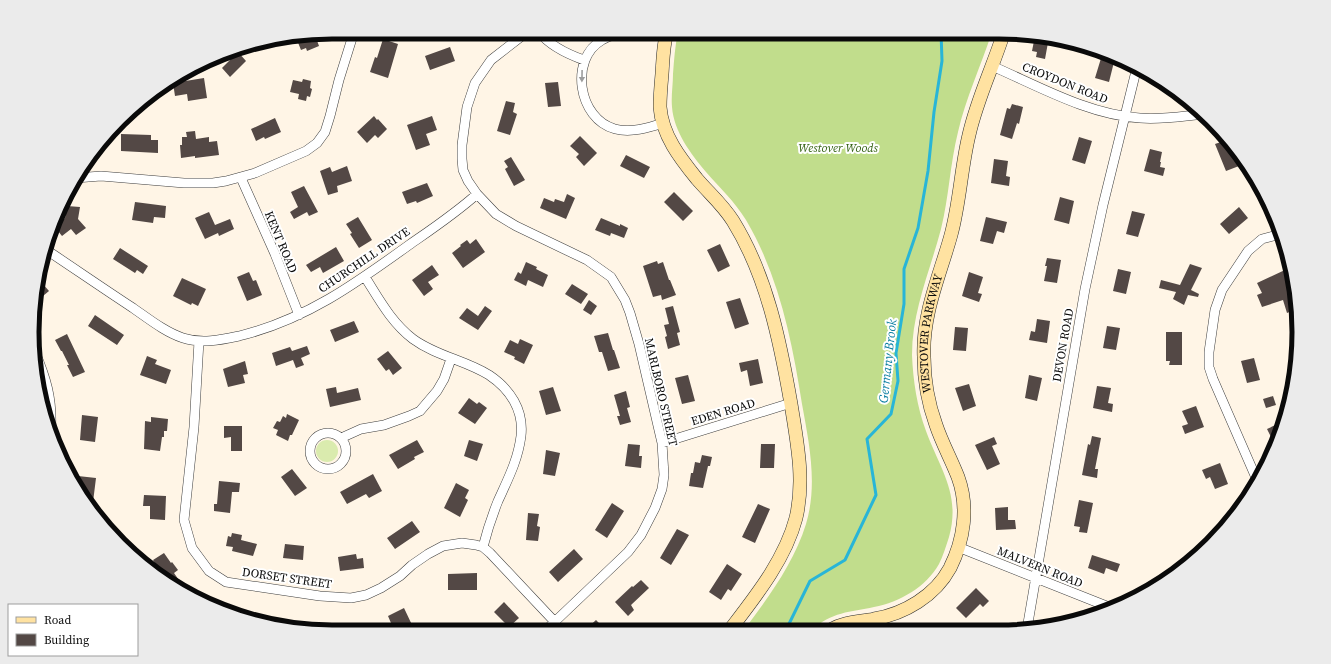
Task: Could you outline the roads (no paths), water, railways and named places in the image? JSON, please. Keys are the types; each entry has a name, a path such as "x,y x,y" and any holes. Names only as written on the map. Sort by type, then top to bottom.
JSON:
{"street":[{"path":"83,177 101,176 199,184 226,181 240,178 306,151 317,143 325,132 338,80 352,39"},
{"path":"477,194 463,170 462,159 467,107 470,95 475,83 491,60 518,39"},
{"path":"545,39 559,49 584,60"},
{"path":"603,39 590,49 584,60 581,76 584,93 591,111 602,123 615,129 631,130 648,128 663,123"},
{"path":"666,39 660,100 663,123 668,138 683,161 697,179 722,206 732,220 757,268 767,295 779,344 797,441 800,469 800,496 795,520 786,544 774,567 733,625"},
{"name":"WESTOVER PARKWAY","path":"841,625 893,614 921,600 944,578 958,547 964,518 963,497 958,477 936,427 929,401 924,371 924,339 928,313 956,215 969,135 981,93 1001,39"},
{"name":"CROYDON ROAD","path":"992,66 1098,111 1126,117 1153,119 1195,115"},
{"name":"DEVON ROAD","path":"1028,623 1085,289 1103,205 1136,73"},
{"name":"KENT ROAD","path":"240,178 275,254 299,315"},
{"name":"CHURCHILL DRIVE","path":"50,252 166,330 183,338 199,341 218,340 244,335 277,325 334,296 365,277 460,209 477,194"},
{"name":"MARLBORO STREET","path":"477,194 487,205 505,220 587,260 611,277 625,300 630,313 639,344 662,443 664,474 662,489 655,508 641,535 628,552 551,625"},
{"path":"1255,475 1213,379 1210,367 1209,352 1215,310 1222,290 1248,251 1262,239 1275,236"},
{"path":"365,277 390,316 402,330 427,349 489,376 511,394 518,408 522,422 521,435 516,462 490,520 483,547 554,622"},
{"name":"DORSET STREET","path":"199,341 194,427 184,520 192,548 209,571 226,582 320,596 351,598 366,595 381,588 400,576 412,565 428,554 443,546 462,543 483,547"},
{"path":"341,438 361,429 384,425 420,411 437,391 444,379 451,359"},
{"path":"42,369 47,382 51,414"},
{"name":"EDEN ROAD","path":"662,443 791,404"},
{"path":"325,433 336,435 341,438 345,443 346,456 339,466 327,469 321,468 315,464 310,454 312,443 315,438 325,433"},
{"name":"MALVERN ROAD","path":"958,547 1104,605"}],"waterway":[{"name":"Germany Brook","path":"788,625 810,581 845,560 876,495 867,439 891,414 898,381 896,353 904,304 904,269 918,228 928,171 934,112 942,61 941,39"}],"park label":[{"name":"Westover Woods","path":"838,148"}]}
